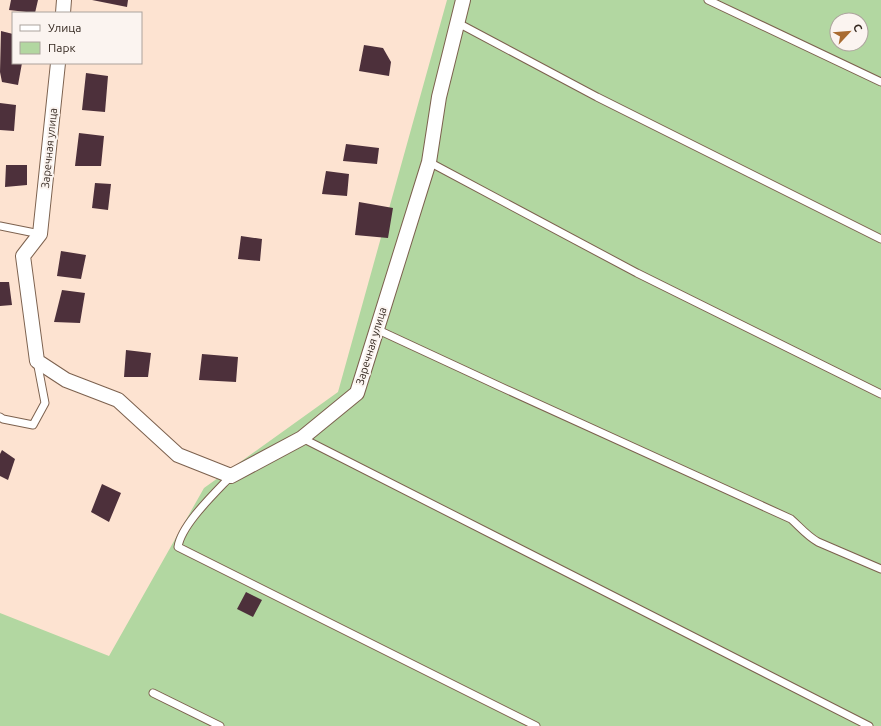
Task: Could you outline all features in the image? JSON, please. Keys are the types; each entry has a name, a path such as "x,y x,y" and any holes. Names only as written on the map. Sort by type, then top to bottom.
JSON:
{"street":[{"path":"63,12 64,0"},
{"name":"Заречная улица","path":"231,476 302,438 357,393 429,162 439,97 463,0"},
{"name":"Заречная улица","path":"40,234 58,64"},
{"path":"40,234 23,256 37,361 66,380 118,400 178,455 231,476"}],"lane":[{"path":"708,0 881,82"},
{"path":"458,23 597,97 881,239"},
{"path":"429,162 637,273 881,394"},
{"path":"0,226 40,234"},
{"path":"376,329 791,519 802,527 810,538 881,569"},
{"path":"0,417 2,419 33,425 45,402 37,361"},
{"path":"302,438 869,726"},
{"path":"231,476 200,508 178,540 178,547 536,726"},
{"path":"153,693 220,726"}],"green space":[{"path":"447,0 881,0 881,726 0,726 0,613 109,656 204,488 338,392"}],"building":[{"path":"11,0 38,0 35,12 9,10"},
{"path":"92,0 128,0 127,7"},
{"path":"1,31 12,34 12,64 22,64 18,85 2,82 0,72"},
{"path":"364,45 383,48 391,62 389,76 359,71"},
{"path":"86,73 108,76 105,112 82,110"},
{"path":"0,103 16,105 14,131 0,130"},
{"path":"79,133 104,136 101,166 75,166"},
{"path":"346,144 379,148 377,164 343,161"},
{"path":"6,165 27,165 27,185 5,187"},
{"path":"326,171 349,174 347,196 322,194"},
{"path":"95,183 111,184 108,210 92,208"},
{"path":"359,202 393,208 388,238 355,235"},
{"path":"241,236 262,239 260,261 238,259"},
{"path":"61,251 86,255 81,279 57,276"},
{"path":"0,282 9,282 12,305 0,306"},
{"path":"62,290 85,293 80,323 54,322"},
{"path":"126,350 151,353 148,377 124,377"},
{"path":"202,354 238,357 236,382 199,380"},
{"path":"2,450 15,459 8,480 0,476 0,454"},
{"path":"102,484 121,493 109,522 91,512"},
{"path":"246,592 262,600 253,617 237,609"}]}
